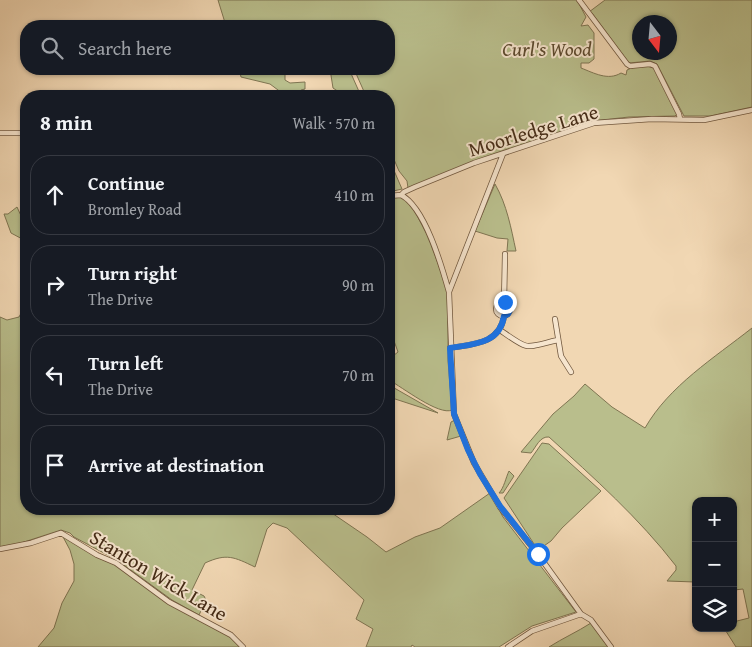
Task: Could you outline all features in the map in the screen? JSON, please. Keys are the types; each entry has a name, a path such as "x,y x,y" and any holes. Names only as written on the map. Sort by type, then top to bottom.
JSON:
{"street":[{"path":"579,0 627,64 636,66 650,64 658,70 680,114 680,120"},
{"name":"Moorledge Lane","path":"402,195 404,192 441,176 594,123 652,119 704,120 752,110"},
{"path":"0,133 20,133"},
{"path":"449,292 504,154"},
{"path":"395,196 402,195 414,207 430,235 449,292 454,414 474,463 508,519 538,554 581,614 591,620 611,647"},
{"path":"504,302 505,254"},
{"path":"450,348 481,342 492,337 500,330 504,316 510,310 508,304 504,302"},
{"path":"504,302 499,304 497,310 499,314 504,316"},
{"path":"554,319 561,356 571,372"},
{"path":"500,330 529,348 558,340"},
{"path":"563,371 568,367"},
{"name":"Stanton Wick Lane","path":"0,549 31,544 61,533 65,534 73,541 116,564 169,602 230,635 243,647"},
{"path":"508,647 532,631 581,614"}],"green space":[{"name":"Curl's Wood","path":"218,0 577,0 586,17 581,26 588,25 594,33 594,59 589,63 581,63 581,68 601,75 611,76 621,73 626,75 627,70 637,67 652,67 655,69 677,114 675,116 629,117 592,121 477,160 408,188 407,181 395,162 395,90 363,90 357,75 395,75 395,20 224,20"},
{"path":"605,0 752,0 752,107 710,116 684,116 657,64 650,61 629,63 592,13 589,12"},
{"path":"240,75 285,75 285,80 290,83 305,82 305,89 278,90 270,84 241,77"},
{"path":"331,75 352,75 358,90 336,90 333,88"},
{"path":"395,173 402,189 395,191"},
{"path":"495,184 506,208 516,251 507,251 508,239 497,238 475,231"},
{"path":"395,197 405,199 415,212 429,238 446,286 448,297 448,361 452,410 438,409 395,384 395,354 398,352 395,344"},
{"path":"17,207 20,214 20,238 11,233 4,214 8,214"},
{"path":"20,315 20,515 335,515 386,552 415,537 440,528 490,493 503,517 576,612 532,626 499,647 415,647 412,645 411,647 366,647 373,629 356,619 364,600 287,528 273,523 267,529 255,567 225,557 205,563 192,590 204,596 206,600 199,615 172,600 117,560 70,533 61,530 18,544 0,547 0,317 7,320"},
{"path":"752,328 752,647 736,647 727,632 737,632 737,621 749,618 743,589 737,590 737,497 692,497 692,582 667,581 676,570 676,566 662,548 615,499 549,437 543,438 531,453 521,452 553,414 585,384 612,407 645,428 666,399 708,362"},
{"path":"395,388 438,413 395,399"},
{"path":"455,420 461,436 447,440 451,422"},
{"path":"542,443 549,444 601,491 551,541 538,550 504,498"},
{"path":"509,471 514,476 503,493 499,493 504,485"},
{"path":"62,535 117,566 169,604 230,637 241,647 38,647 54,628 62,603 74,581 74,564 70,550"},
{"path":"591,623 608,647 549,647 580,629"}],"route":[{"path":"505,302 510,310 504,316 500,330 497,333 481,342 450,348 453,406 455,418 480,474 508,519 538,554"}]}
